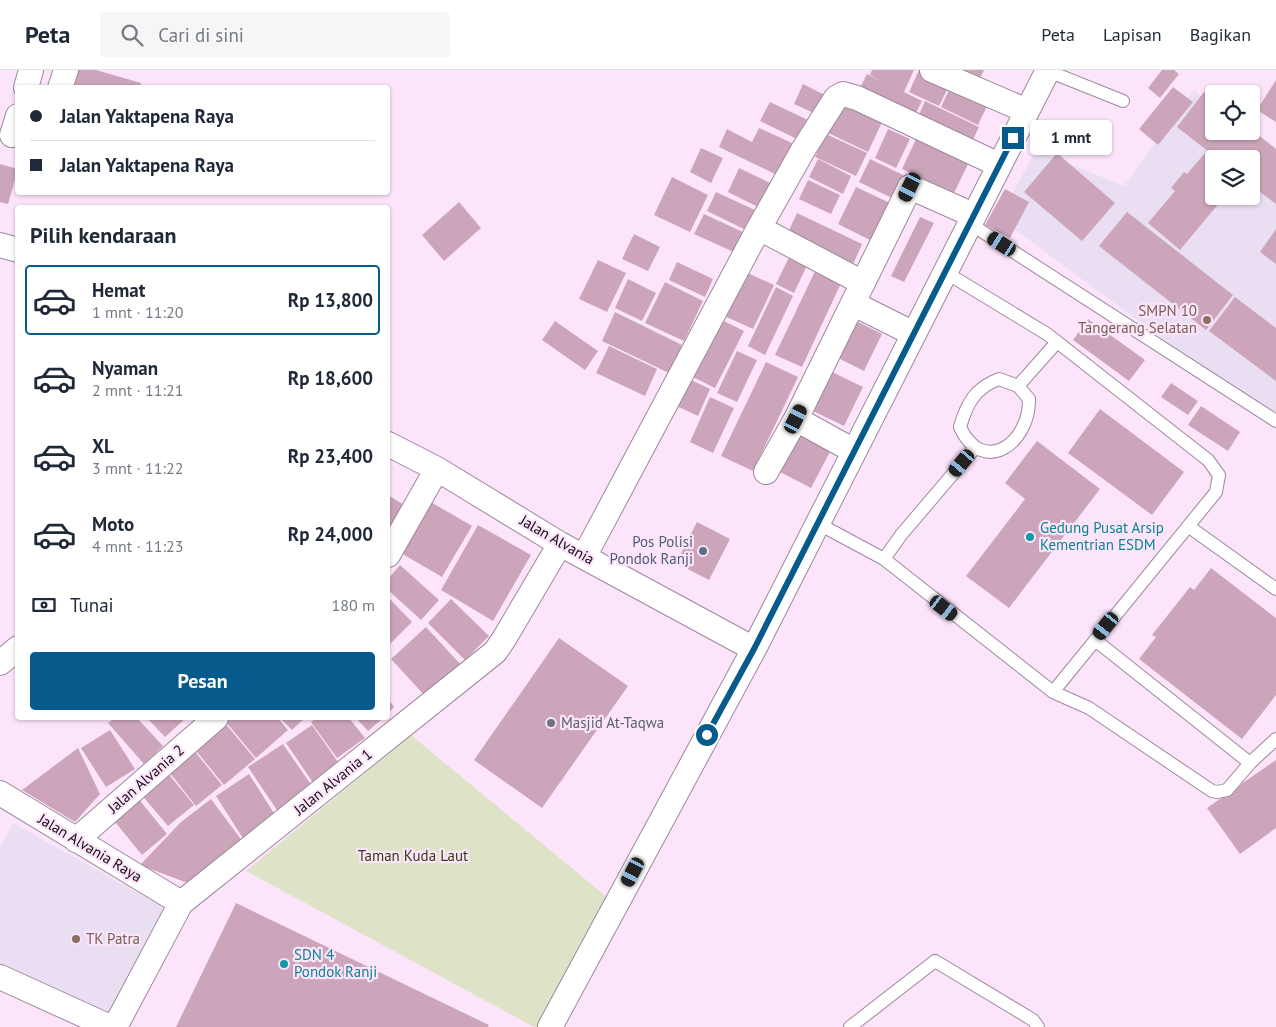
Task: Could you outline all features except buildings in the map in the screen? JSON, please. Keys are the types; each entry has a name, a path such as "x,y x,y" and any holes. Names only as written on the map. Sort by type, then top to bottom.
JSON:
{"street":[{"path":"27,85 31,70"},
{"path":"61,85 66,70"},
{"path":"932,70 1027,111"},
{"path":"550,1027 754,649 1048,70"},
{"path":"584,557 759,228 836,98 843,94 857,98 1000,165"},
{"path":"766,472 796,419 910,187 971,219"},
{"path":"759,228 858,293 914,334"},
{"path":"0,245 15,249"},
{"path":"796,419 854,451"},
{"name":"Jalan Alvania","path":"390,445 437,469 560,544 754,649"},
{"path":"390,551 437,469"},
{"name":"Jalan Alvania 1","path":"115,1027 181,903 495,652 560,544"},
{"path":"0,663 15,650"},
{"name":"Jalan Alvania 2","path":"76,840 214,720"},
{"name":"Jalan Alvania Raya","path":"0,793 181,903"},
{"path":"0,977 110,1027"}],"lane":[{"path":"1048,70 1123,101"},
{"path":"971,219 1276,421"},
{"path":"945,272 1057,342 1208,460 1219,475 1216,492 1053,692"},
{"path":"1018,386 1057,342"},
{"path":"1000,379 1018,386 1029,399 1030,412 1025,426 1017,439 1005,448 991,452 975,448 964,437 960,427 968,406 978,390 987,383 1000,379"},
{"path":"884,559 901,535 975,448"},
{"path":"817,523 884,559 1053,692 1089,708 1212,791 1227,790 1250,763 1276,739"},
{"path":"1188,526 1276,589"},
{"path":"1095,640 1250,763"},
{"path":"850,1027 935,961 1034,1020 1038,1027"}],"shaded area":[{"name":"SMPN 10 Tangerang Selatan","path":"1194,90 1205,99 1205,140 1238,140 1276,154 1276,422 999,218 1036,150 1124,186"},
{"name":"TK Patra","path":"13,823 168,910 106,1017 0,967 0,848"}],"green space":[{"name":"Taman Kuda Laut","path":"411,735 609,899 542,1027 534,1027 246,871"}],"place":[{"name":"SMPN 10 Tangerang Selatan","path":"1207,320"},
{"name":"Gedung Pusat Arsip Kementrian ESDM","path":"1030,537"},
{"name":"Pos Polisi Pondok Ranji","path":"703,551"},
{"name":"Masjid At-Taqwa","path":"551,723"},
{"name":"TK Patra","path":"76,939"},
{"name":"SDN 4 Pondok Ranji","path":"284,964"}],"route":[{"path":"707,735 754,649 1013,138"}]}
